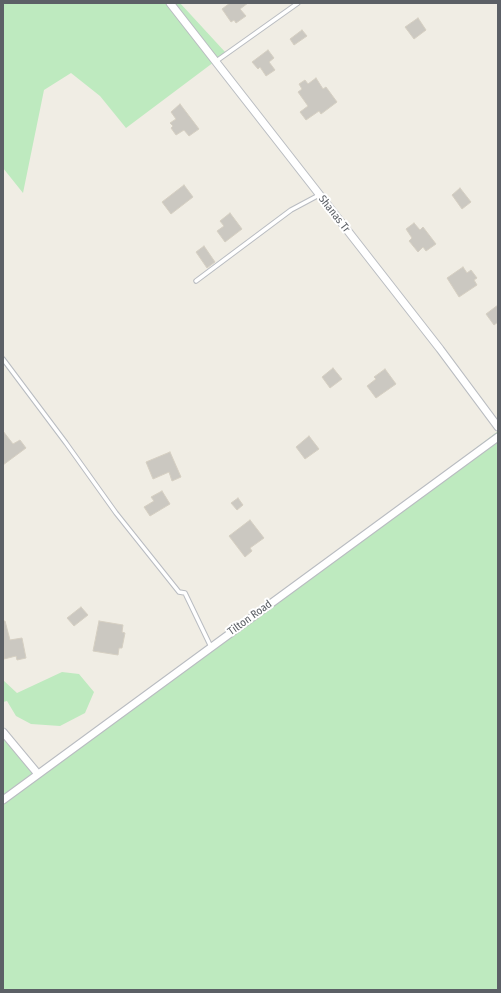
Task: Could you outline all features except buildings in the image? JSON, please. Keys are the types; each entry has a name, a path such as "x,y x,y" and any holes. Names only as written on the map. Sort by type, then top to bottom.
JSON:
{"street":[{"name":"Shanas Tr","path":"170,3 440,349 498,427"},
{"name":"Tilton Road","path":"3,800 498,437"},
{"path":"3,732 38,774"}],"lane":[{"path":"216,62 298,3"},
{"path":"196,281 291,210 319,195"},
{"path":"3,359 116,513 179,592 185,593 211,647"}],"green space":[{"path":"3,3 180,3 226,53 126,128 100,96 71,73 44,90 23,193 3,168"},
{"path":"498,431 498,990 3,990 3,735 34,776 284,590 389,515"},
{"path":"62,672 79,674 94,692 85,713 60,726 31,724 16,716 7,701 3,702 3,680 17,693"}]}
